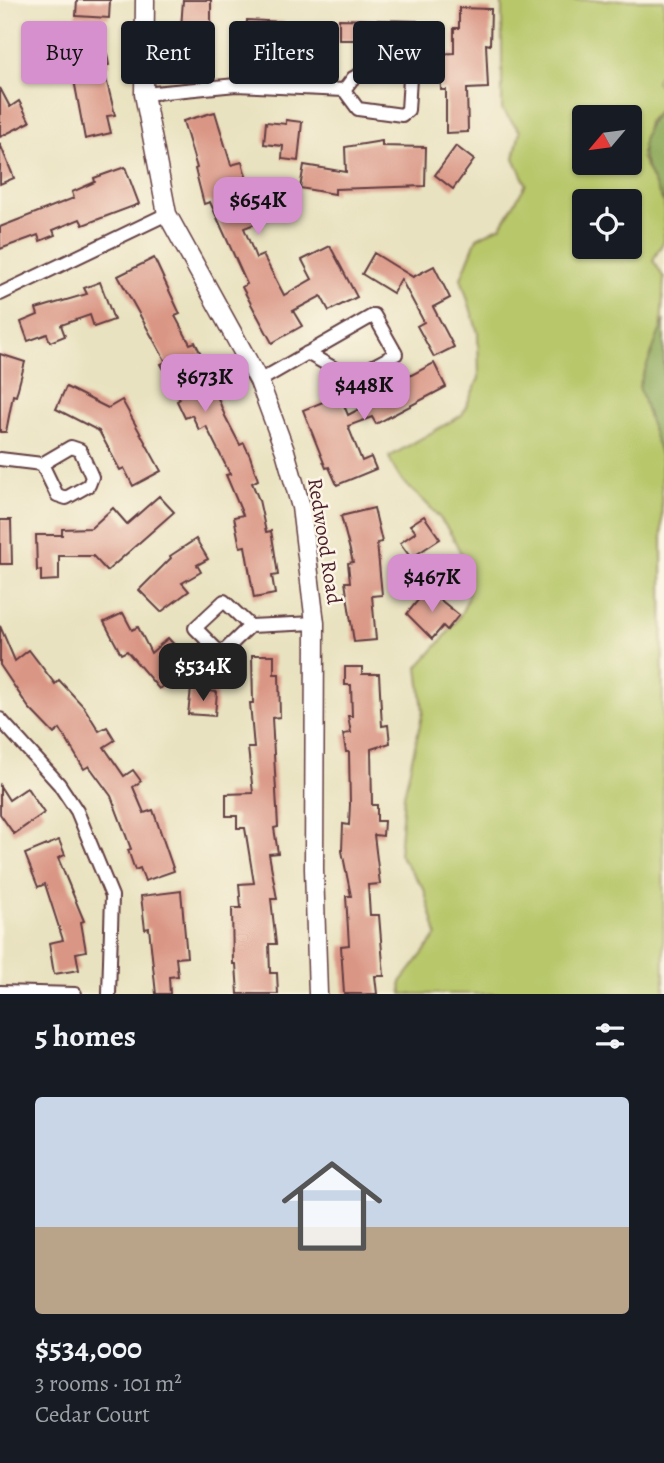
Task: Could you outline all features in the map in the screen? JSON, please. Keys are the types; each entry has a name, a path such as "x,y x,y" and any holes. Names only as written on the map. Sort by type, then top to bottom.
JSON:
{"street":[{"name":"Redwood Road","path":"145,0 144,94 167,214 259,381 285,451 301,507 315,623 314,869 318,994"},
{"path":"367,71 405,72 410,78 408,110 402,115 367,113 358,109 344,90 353,78 367,71"},
{"path":"144,94 236,85 344,90"},
{"path":"0,294 167,214"},
{"path":"259,381 374,315 396,354 351,378 307,354"},
{"path":"0,459 42,464"},
{"path":"250,626 315,623"},
{"path":"1,722 59,784 77,811 113,896 109,994"},
{"path":"0,992 75,994"}],"green space":[{"path":"502,0 664,0 664,67 656,81 664,90 664,105 648,122 642,152 642,105 572,105 572,175 642,175 642,159 664,203 664,241 653,260 664,278 661,332 664,994 402,994 401,982 437,935 424,889 399,854 404,795 423,711 418,667 463,610 468,577 453,537 429,506 401,479 389,457 462,415 479,378 478,333 461,278 477,238 501,226 526,184 514,158 520,131 502,110"},
{"path":"664,105 664,203 650,176 643,153 643,142 646,130"},
{"path":"664,320 664,468 639,386"}],"building":[{"path":"77,0 110,0 109,18 76,16"},
{"path":"183,0 211,0 211,21 182,21"},
{"path":"459,8 491,9 490,45 486,44 488,88 467,89 468,132 446,133 446,90 441,90 441,84 445,84 445,54 454,53 454,28 459,28"},
{"path":"339,19 417,21 353,21 353,40 339,40"},
{"path":"107,82 115,115 107,116 111,133 85,139 75,84"},
{"path":"0,88 10,107 19,101 30,122 0,137"},
{"path":"215,112 231,165 242,162 250,191 243,193 255,224 244,228 256,258 263,255 284,295 312,279 302,260 330,246 357,297 329,311 321,296 293,311 302,326 272,343 242,287 247,284 210,202 204,204 183,121"},
{"path":"286,120 302,122 298,161 282,159 283,146 264,144 266,122 286,124"},
{"path":"382,141 382,146 426,147 425,186 335,189 335,194 300,188 304,165 346,172 345,147"},
{"path":"0,144 14,178 0,184"},
{"path":"456,146 474,160 453,189 435,175"},
{"path":"125,167 139,204 83,225 80,219 53,230 55,235 40,241 38,235 0,249 0,227 74,198 72,192 95,182 94,178"},
{"path":"374,253 413,277 434,266 450,298 433,307 454,347 434,357 417,326 424,322 401,279 393,293 362,274"},
{"path":"154,258 180,314 175,316 190,344 195,342 222,396 218,398 225,416 240,445 244,443 250,456 258,480 252,483 266,532 271,531 278,575 272,576 275,594 254,598 245,546 240,547 234,517 243,515 226,475 230,474 206,426 199,430 192,415 185,418 177,401 180,399 161,364 166,362 118,276"},
{"path":"100,282 114,320 94,327 90,315 61,325 65,336 50,342 47,334 28,341 21,322 38,315 36,309 87,294 84,288"},
{"path":"0,354 25,362 16,396 13,395 6,432 0,432"},
{"path":"434,363 446,387 376,424 372,417 348,426 362,461 371,457 376,469 337,485 329,467 326,468 303,410 340,395 348,415 384,396 381,391"},
{"path":"66,387 108,408 122,400 161,471 133,486 124,468 120,470 99,431 56,409"},
{"path":"159,496 174,512 107,571 93,556 59,556 59,580 41,581 41,570 37,571 36,535 62,535 62,529 91,528 113,508 127,524"},
{"path":"374,508 382,542 377,543 382,595 372,596 376,640 354,642 345,582 350,582 348,563 353,562 341,516"},
{"path":"424,516 440,539 411,558 400,543 416,532 410,525"},
{"path":"0,520 11,520 12,564 0,564"},
{"path":"196,539 208,559 197,565 201,572 182,583 189,591 161,612 139,590 170,556"},
{"path":"427,589 459,615 447,630 443,626 432,639 407,614"},
{"path":"123,613 132,630 138,627 151,653 168,638 192,664 159,689 127,651 121,654 104,622"},
{"path":"0,626 15,661 29,650 55,684 59,680 84,707 99,731 107,727 115,740 104,747 124,776 133,770 141,781 133,787 144,813 153,810 174,871 145,881 140,868 135,870 128,850 131,849 111,796 89,766 84,769 60,729 54,734 29,708 0,665"},
{"path":"252,655 274,655 274,674 279,674 280,717 272,718 278,827 274,828 278,853 269,854 277,899 271,899 276,944 269,944 270,973 277,973 278,994 238,994 236,964 233,964 232,908 241,908 239,884 254,883 245,828 237,828 237,816 226,816 226,794 253,793 248,748 254,748 250,703 253,703"},
{"path":"345,667 362,667 362,674 379,674 382,726 388,725 390,743 371,749 372,805 377,805 377,821 384,821 383,836 374,835 380,884 368,885 370,915 379,915 384,976 375,976 377,994 344,994 341,946 349,945 346,896 351,896 342,851 343,824 349,825 350,804 349,752 346,752 343,734 351,733 348,716 352,716 351,685 345,685"},
{"path":"191,689 217,692 215,716 188,714"},
{"path":"0,786 9,800 27,788 44,813 14,834 0,814"},
{"path":"59,840 65,855 58,858 84,921 81,922 86,951 76,953 79,970 54,974 49,943 63,940 45,884 38,887 25,854"},
{"path":"181,891 187,957 176,958 178,976 169,977 170,994 156,994 149,928 145,929 141,896"}]}
